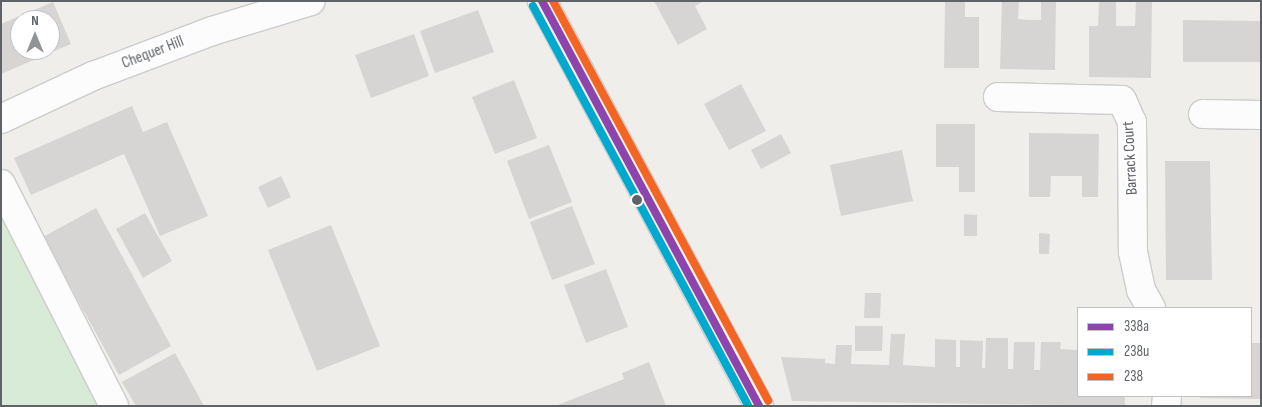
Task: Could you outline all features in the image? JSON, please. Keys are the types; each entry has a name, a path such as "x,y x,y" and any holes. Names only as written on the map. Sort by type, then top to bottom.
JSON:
{"main road":[{"path":"542,1 759,406"}],"street":[{"name":"Chequer Hill","path":"1,119 93,76 212,31 311,1"},
{"name":"Barrack Court","path":"998,97 1122,100 1132,122 1133,252 1141,290 1150,307"},
{"path":"1203,114 1261,115"},
{"path":"1,184 114,406"}],"green space":[{"path":"1,213 99,406 1,406"}],"building":[{"path":"654,1 704,1 695,6 707,29 678,45"},
{"path":"945,1 965,1 965,17 979,17 979,68 944,68"},
{"path":"1002,1 1019,1 1018,19 1041,20 1041,1 1056,1 1055,70 1000,69"},
{"path":"1099,1 1116,1 1116,26 1135,26 1136,1 1152,1 1151,78 1089,77 1089,26 1098,26"},
{"path":"53,2 56,10 34,10"},
{"path":"478,10 494,52 435,73 420,31"},
{"path":"60,18 71,44 60,49"},
{"path":"10,20 10,60 34,60 1,74 1,24"},
{"path":"1183,20 1261,21 1261,62 1183,62"},
{"path":"414,34 429,76 371,98 355,55"},
{"path":"514,80 537,138 495,154 472,97"},
{"path":"741,84 766,131 729,150 704,104"},
{"path":"132,106 143,132 167,122 208,216 160,236 124,154 31,195 14,158"},
{"path":"936,124 975,124 975,192 959,192 959,167 936,167"},
{"path":"1029,133 1099,134 1098,197 1082,197 1082,176 1051,176 1050,197 1029,197"},
{"path":"781,134 791,153 761,169 751,150"},
{"path":"549,145 572,202 529,219 507,161"},
{"path":"902,150 913,201 841,216 830,165"},
{"path":"1165,161 1210,161 1212,280 1166,280"},
{"path":"281,176 291,197 268,208 258,187"},
{"path":"572,206 595,264 552,280 530,222"},
{"path":"96,208 171,346 119,375 43,237"},
{"path":"145,213 172,261 143,278 116,229"},
{"path":"964,214 977,215 977,236 964,236"},
{"path":"331,225 380,346 317,371 268,250"},
{"path":"1039,233 1050,234 1049,254 1039,254"},
{"path":"606,269 628,327 586,343 564,285"},
{"path":"865,293 881,293 880,318 864,318"},
{"path":"855,326 883,326 882,351 855,351"},
{"path":"891,334 905,334 903,365 935,367 935,339 956,340 956,367 960,367 960,340 983,341 982,368 985,368 986,338 1008,338 1008,369 1013,369 1014,342 1035,342 1034,370 1040,370 1041,342 1061,342 1060,349 1077,350 1077,397 1125,397 1125,406 792,401 781,357 825,359 825,363 835,364 836,345 852,345 851,364 889,365"},
{"path":"1252,343 1261,343 1261,399 1200,398 1252,397"},
{"path":"175,353 204,406 136,406 122,382"},
{"path":"649,362 666,406 555,406 624,379 622,373"}],"transit line":[{"name":"338a","path":"542,1 759,406"},
{"name":"238","path":"553,1 768,401"},
{"name":"238u","path":"533,6 748,406"}]}
